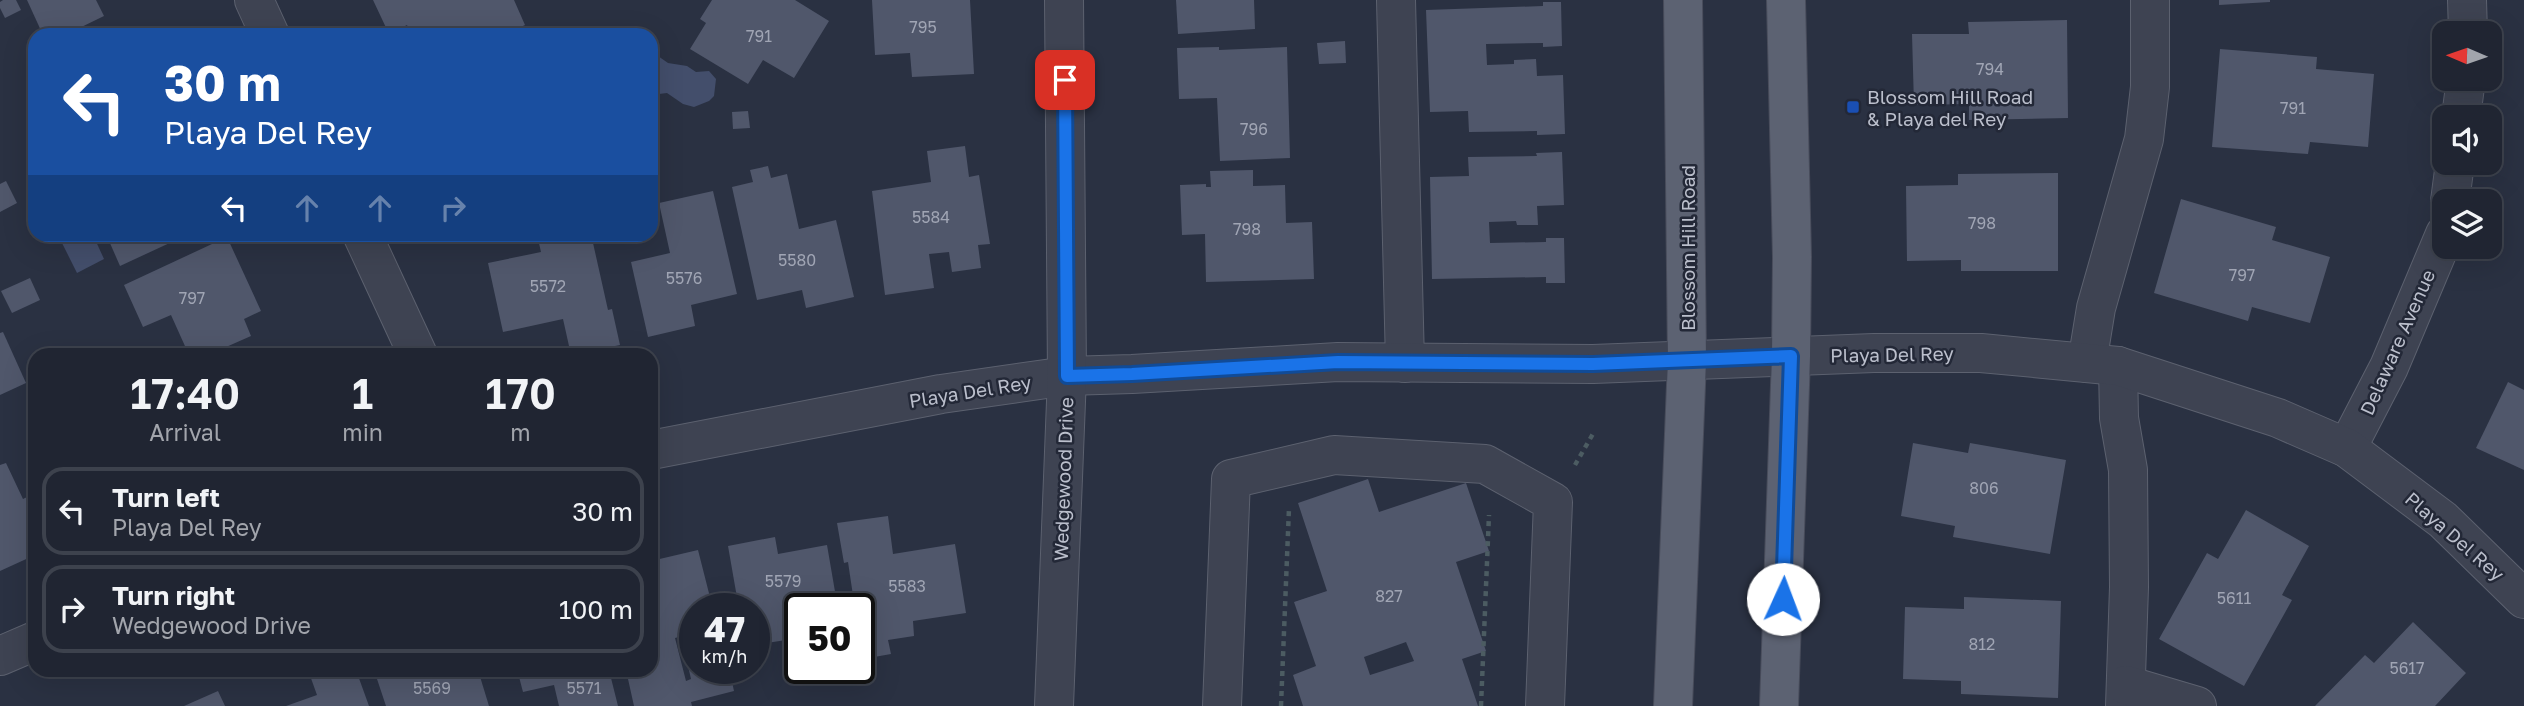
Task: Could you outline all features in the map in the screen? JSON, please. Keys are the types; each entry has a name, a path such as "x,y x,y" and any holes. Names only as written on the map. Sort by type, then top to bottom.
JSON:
{"main road":[{"name":"Blossom Hill Road","path":"1673,706 1687,360 1683,0"},
{"path":"1779,706 1791,356 1791,202 1786,0"}],"street":[{"path":"254,0 267,28"},
{"name":"Wedgewood Drive","path":"1054,706 1067,376 1064,0"},
{"path":"1396,0 1405,363"},
{"path":"2150,0 2150,87 2144,139 2095,308 2103,365 2119,418 2128,470 2129,587 2125,695 2197,706"},
{"path":"2467,0 2468,21"},
{"path":"366,242 415,348"},
{"name":"Delaware Avenue","path":"2347,448 2389,368 2435,259"},
{"name":"Playa Del Rey","path":"658,449 941,394 1067,376 1338,362 1593,364 1874,353 1981,353 2103,365 2278,418 2347,448 2443,520 2524,599"},
{"path":"1222,706 1231,479 1334,455 1485,464 1553,502 1545,706"},
{"path":"0,656 28,643"}],"path":[{"path":"1281,706 1290,498"},
{"path":"1481,706 1489,512"}],"water":[{"path":"658,56 668,63 687,66 696,72 709,71 716,79 714,96 694,107 683,104 667,93 658,94"},
{"path":"62,242 96,242 104,259 77,273"}],"building":[{"path":"16,0 21,10 5,18 0,8 0,2"},
{"path":"27,0 96,0 104,16 79,28 40,28"},
{"path":"373,0 514,0 525,25 519,28 408,28 407,25 401,28 386,28"},
{"path":"712,0 795,0 829,21 794,78 763,60 748,84 690,49 706,23 700,19"},
{"path":"872,0 970,0 974,74 912,77 910,53 875,55"},
{"path":"1176,0 1254,0 1255,29 1178,34"},
{"path":"2219,0 2270,0 2270,2 2219,5"},
{"path":"1543,2 1561,2 1562,46 1543,47 1543,43 1486,44 1487,65 1514,64 1514,60 1536,59 1537,76 1563,75 1565,134 1537,135 1537,131 1469,132 1468,111 1430,112 1426,10 1543,6"},
{"path":"2067,20 2068,118 1969,120 1969,104 1914,105 1912,34 1969,34 1968,22"},
{"path":"1345,41 1346,63 1319,64 1317,43"},
{"path":"1219,47 1219,50 1287,47 1290,158 1220,161 1217,98 1179,99 1177,48"},
{"path":"2220,49 2317,57 2316,69 2374,74 2368,147 2310,142 2308,154 2212,147"},
{"path":"748,111 750,128 733,129 732,112"},
{"path":"965,146 969,177 979,175 990,244 978,245 981,268 952,272 949,252 929,254 934,288 885,295 872,191 931,182 927,151"},
{"path":"1562,152 1564,205 1537,206 1538,225 1517,225 1516,221 1489,222 1490,243 1546,242 1546,238 1564,238 1565,283 1546,283 1546,277 1432,279 1430,177 1469,176 1468,157 1537,156 1536,153"},
{"path":"768,166 771,178 787,174 799,229 836,220 854,297 806,308 802,290 757,300 732,187 753,182 750,170"},
{"path":"1253,170 1253,186 1285,185 1286,223 1312,222 1314,279 1206,282 1205,234 1182,235 1180,185 1206,184 1206,187 1211,187 1210,171"},
{"path":"2058,173 2058,271 1961,271 1961,260 1907,261 1906,186 1958,185 1958,174"},
{"path":"6,181 17,203 0,212 0,184"},
{"path":"713,191 737,294 691,305 695,326 648,337 631,262 670,253 659,203"},
{"path":"2181,199 2276,227 2272,240 2330,257 2310,323 2252,307 2248,321 2154,293"},
{"path":"110,242 172,242 120,266"},
{"path":"216,242 229,242 261,311 244,319 251,336 224,348 186,348 171,315 143,327 124,285"},
{"path":"539,242 593,242 608,310 612,309 620,345 605,348 569,348 563,319 503,332 488,263 541,252"},
{"path":"30,278 40,300 12,313 1,291"},
{"path":"3,332 26,383 0,395 0,333"},
{"path":"2508,382 2524,390 2524,470 2476,448"},
{"path":"1913,443 1968,453 1970,443 2066,460 2050,554 1953,537 1955,526 1901,516"},
{"path":"6,463 23,499 28,496 28,558 0,571 0,465"},
{"path":"1368,479 1379,512 1466,483 1489,551 1456,562 1486,651 1462,659 1478,706 1303,706 1293,675 1316,666 1294,602 1327,591 1298,503","holes":["1406,642 1414,661 1370,675 1364,657"]},
{"path":"2246,510 2309,546 2282,595 2292,600 2244,686 2159,639 2207,553 2218,559"},
{"path":"888,516 893,554 955,544 966,613 913,621 914,636 888,640 891,654 875,657 875,593 853,593 848,562 844,563 837,523"},
{"path":"775,537 778,554 827,545 835,593 784,593 784,640 770,642 770,593 736,593 728,546"},
{"path":"698,550 709,593 679,593 679,637 675,638 679,654 679,684 732,684 734,691 691,702 692,706 634,706 628,677 658,677 658,559"},
{"path":"1964,597 2061,601 2058,698 1961,694 1961,681 1903,679 1905,607 1964,609"},
{"path":"2413,622 2466,673 2435,706 2315,706 2365,655 2374,663"},
{"path":"311,677 359,677 369,706 286,706 317,695"},
{"path":"376,677 480,677 489,706 386,706"},
{"path":"519,677 611,677 618,706 559,706 554,685 523,692"},
{"path":"218,691 225,706 184,706"}],"place":[{"name":"Blossom Hill Road & Playa del Rey","path":"1853,107"}],"route":[{"path":"1065,80 1067,376 1338,362 1593,364 1791,356 1783,599"}]}
